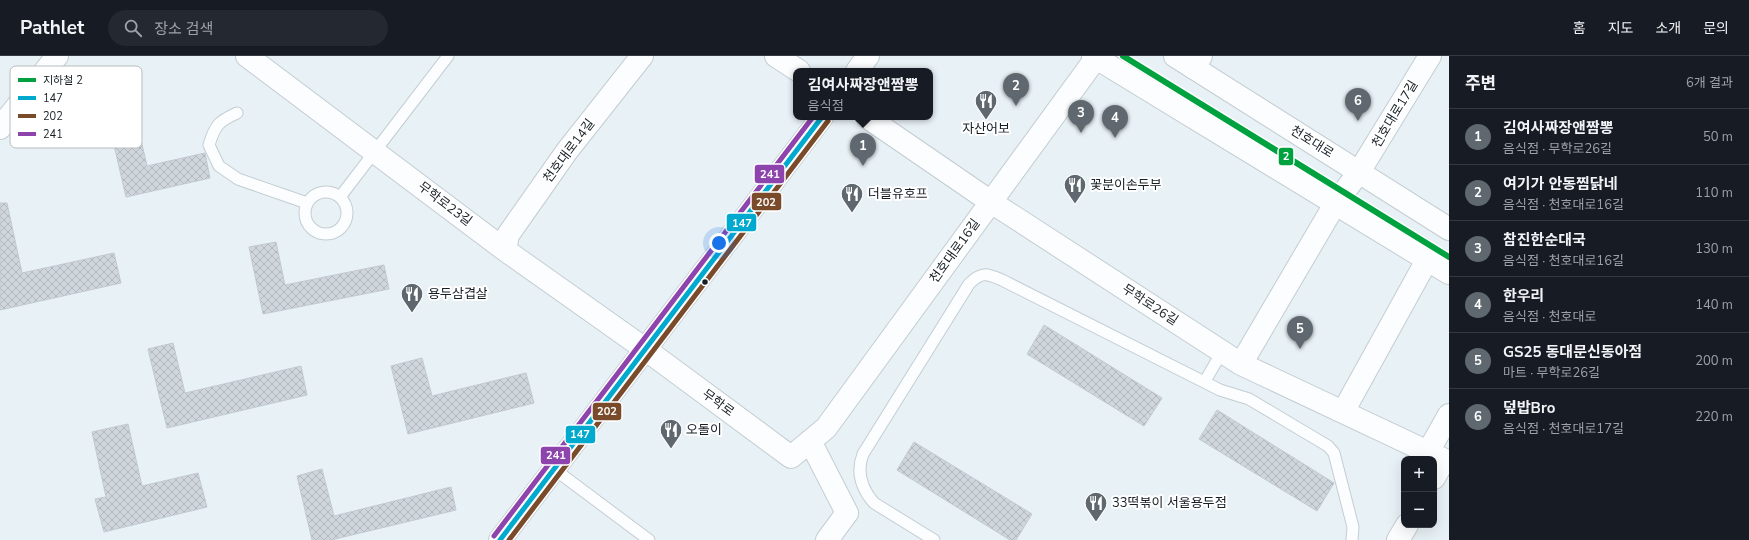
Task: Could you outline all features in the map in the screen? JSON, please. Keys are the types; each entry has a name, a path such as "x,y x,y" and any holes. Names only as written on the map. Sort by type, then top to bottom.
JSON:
{"street":[{"path":"48,66 56,56"},
{"name":"무학로23길","path":"247,56 505,250 645,349"},
{"name":"천호대로14길","path":"505,250 508,235 567,151 642,56"},
{"path":"776,56 794,68"},
{"path":"858,68 868,56"},
{"name":"천호대로","path":"1175,56 1197,62 1359,172 1449,229"},
{"name":"천호대로17길","path":"1335,204 1359,172 1430,56"},
{"path":"1094,57 1449,273"},
{"name":"천호대로16길","path":"791,457 826,428 991,202 1094,57"},
{"path":"0,128 10,115"},
{"path":"500,540 820,120"},
{"name":"무학로26길","path":"871,120 991,202 1241,364 1343,412 1439,463"},
{"path":"1241,364 1335,204"},
{"path":"1343,412 1427,260"},
{"name":"무학로","path":"645,349 791,457"},
{"path":"1439,463 1449,415"},
{"path":"810,441 847,513 827,540"},
{"path":"1398,540 1405,528"}],"lane":[{"path":"340,197 448,56"},
{"path":"237,113 221,120 213,131 209,145 219,166 238,179 307,203"},
{"path":"332,192 340,197 346,206 346,220 338,230 332,233 319,233 308,224 305,218 307,203 317,193 332,192"},
{"path":"934,540 874,503 867,495 860,478 860,461 964,291 976,277 982,274 992,275 1205,381 1220,390 1249,399 1328,446 1334,453 1353,527 1352,540"},
{"path":"1205,381 1222,352"},
{"path":"554,469 649,540"}],"building":[{"path":"142,144 147,166 205,153 210,178 126,197 115,148 142,148"},
{"path":"0,203 7,203 22,273 114,253 121,283 0,310"},
{"path":"276,242 285,285 384,265 389,289 263,314 249,247"},
{"path":"1044,325 1162,398 1144,426 1027,354"},
{"path":"173,343 185,393 301,366 307,395 167,428 148,349"},
{"path":"422,358 432,396 526,373 534,403 408,434 391,366"},
{"path":"1217,410 1334,483 1317,511 1199,439"},
{"path":"128,424 142,486 198,473 207,507 104,532 95,499 106,497 92,432"},
{"path":"914,442 1032,514 1016,540 1010,540 897,470"},
{"path":"322,469 334,516 451,487 456,510 331,540 312,540 297,476"}],"metro line":[{"name":"2","path":"1123,56 1449,257"}],"transit line":[{"name":"241","path":"494,536 811,120"},
{"name":"147","path":"500,540 820,120"},
{"name":"202","path":"509,540 828,121"}],"place":[{"name":"여기가 안동찜닭네","path":"1016,106"},
{"name":"자산어보","path":"986,120"},
{"name":"덮밥Bro","path":"1358,121"},
{"name":"참진한순대국","path":"1081,133"},
{"name":"한우리","path":"1115,138"},
{"name":"김여사짜장앤짬뽕","path":"863,166"},
{"name":"꽃분이손두부","path":"1075,204"},
{"name":"더블유호프","path":"852,214"},
{"name":"용두삼겹살","path":"412,314"},
{"name":"GS25 동대문신동아점","path":"1300,349"},
{"name":"오돌이","path":"671,450"},
{"name":"33떡볶이 서울용두점","path":"1096,522"}]}
